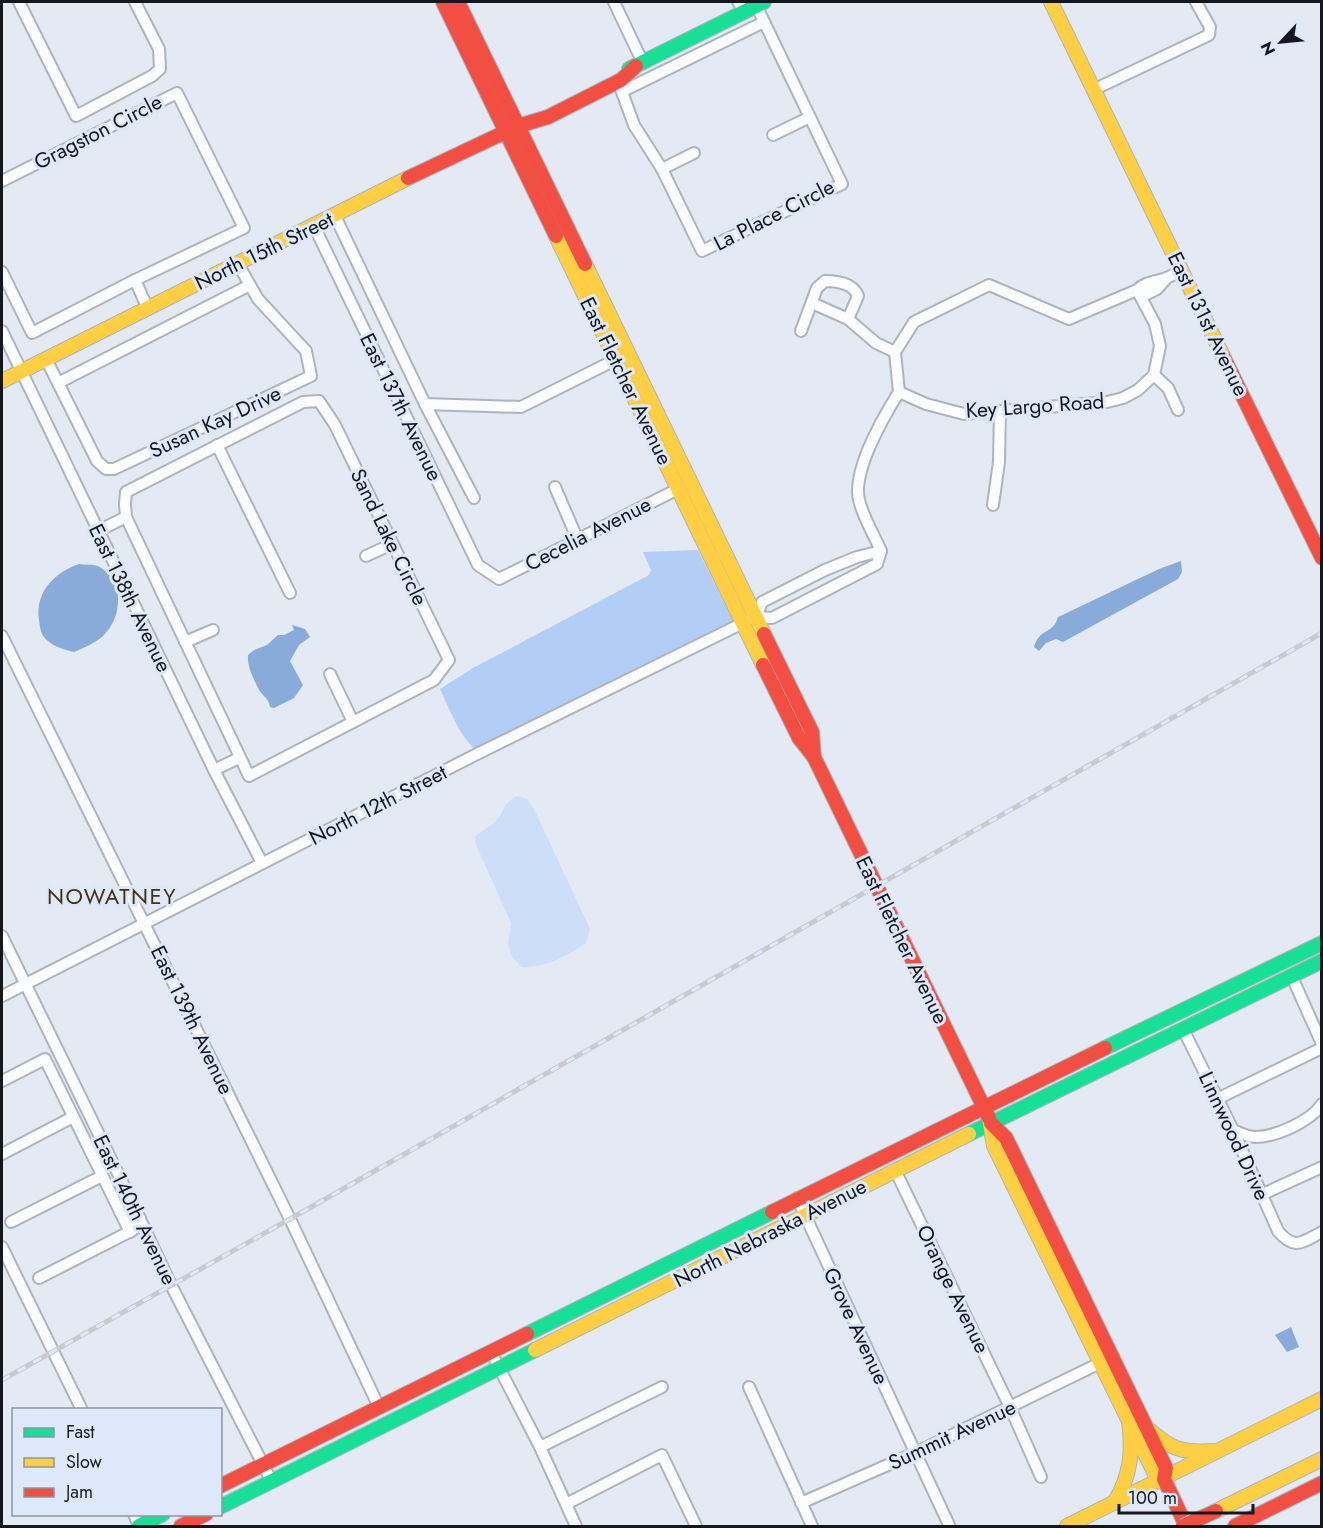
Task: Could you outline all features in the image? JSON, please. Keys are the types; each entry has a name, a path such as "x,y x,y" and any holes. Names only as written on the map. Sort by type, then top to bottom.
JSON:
{"main road":[{"name":"East Fletcher Avenue","path":"443,2 517,127"},
{"name":"East Fletcher Avenue","path":"458,2 621,357 678,489 749,620"},
{"name":"East 131st Avenue","path":"1051,2 1322,558"},
{"name":"North 15th Street","path":"517,127 552,104 617,72 639,65 751,5"},
{"name":"North 15th Street","path":"2,381 449,158 517,127 548,117 621,86 639,65"},
{"name":"East Fletcher Avenue","path":"621,357 731,563 749,620 799,738 814,757 984,1107 991,1123 993,1146 1155,1474 1164,1479"},
{"path":"678,489 697,510 714,544 731,563"},
{"name":"North Nebraska Avenue","path":"222,1485 753,1222 797,1198 1322,943"},
{"name":"North Nebraska Avenue","path":"222,1506 895,1170 1322,961"},
{"name":"East Fletcher Avenue","path":"991,1123 1006,1137 1166,1468 1164,1479 1185,1527"},
{"path":"681,1278 683,1266 738,1236 753,1222"},
{"path":"555,1340 606,1304 636,1289 647,1274"},
{"path":"1067,1527 1322,1399"},
{"path":"1114,1503 1125,1486 1132,1467 1129,1420"},
{"path":"1146,1427 1166,1446 1174,1449 1199,1452 1218,1451"},
{"path":"279,1457 287,1475"},
{"path":"1185,1527 1322,1459"},
{"path":"1235,1527 1322,1483"},
{"path":"139,1526 161,1516"},
{"path":"181,1527 204,1516"}],"street":[{"path":"19,2 76,116 152,76 160,69 159,49 135,2"},
{"path":"614,2 639,65"},
{"path":"1093,90 1209,34 1210,27 1196,2"},
{"name":"La Place Circle","path":"621,86 634,125 662,169 702,251 842,184 765,22 751,5"},
{"path":"621,86 765,22"},
{"name":"Gragston Circle","path":"2,180 177,93 244,228 32,333 2,272"},
{"path":"773,135 810,117"},
{"path":"662,169 694,153"},
{"path":"335,216 425,404 474,498"},
{"name":"East 137th Avenue","path":"314,226 478,565 498,579"},
{"name":"Susan Kay Drive","path":"46,359 97,461 106,469 114,469 310,376 306,351 258,299 238,264"},
{"path":"1178,410 1168,388 1154,375 1160,346 1155,324 1139,294 1142,285 1153,280 1166,279 1182,270"},
{"path":"135,280 148,309"},
{"path":"801,331 817,288 825,281 840,281 856,291 858,296 848,319"},
{"path":"58,383 250,285"},
{"path":"749,620 772,618 877,564 881,551 858,499 860,477 869,445 899,392 895,352 914,322 989,285 1069,319 1139,294"},
{"path":"812,303 848,319 876,343 895,352"},
{"name":"East 138th Avenue","path":"2,331 214,770 262,863"},
{"path":"425,404 521,407 621,357"},
{"name":"Key Largo Road","path":"899,392 926,404 964,414 1107,402 1123,398 1138,390 1154,375"},
{"name":"Sand Lake Circle","path":"319,401 335,425 449,660 434,680 249,776 126,517 126,492 303,402 319,401"},
{"path":"993,505 999,462 1000,411"},
{"path":"217,445 290,593"},
{"path":"555,487 577,538"},
{"name":"Cecelia Avenue","path":"498,579 678,489"},
{"path":"98,531 126,517"},
{"path":"366,556 392,544"},
{"path":"749,620 762,602 825,570 857,557 881,551"},
{"name":"North 12th Street","path":"2,996 144,922 749,620"},
{"path":"185,642 213,630"},
{"name":"East 139th Avenue","path":"2,636 290,1219 379,1407"},
{"path":"330,674 353,722"},
{"path":"214,770 239,758"},
{"name":"East 140th Avenue","path":"2,936 171,1285 272,1482"},
{"path":"1217,1099 1322,1046 1292,977"},
{"path":"1222,992 1229,1007"},
{"name":"Linnwood Drive","path":"1183,1029 1233,1130 1278,1231 1287,1241 1299,1244 1322,1232"},
{"path":"2,1081 45,1059 130,1232"},
{"path":"1233,1130 1257,1137 1293,1127 1316,1112 1322,1104"},
{"path":"2,1154 73,1117"},
{"path":"1263,1194 1322,1167"},
{"name":"Orange Avenue","path":"895,1170 1010,1407 1041,1477"},
{"path":"11,1222 102,1176"},
{"name":"Grove Avenue","path":"797,1198 949,1525"},
{"path":"39,1278 133,1230 140,1218 120,1212"},
{"path":"2,1247 81,1408"},
{"path":"491,1352 540,1447 576,1527"},
{"name":"Summit Avenue","path":"801,1503 915,1453 1100,1363"},
{"path":"540,1447 662,1387"},
{"path":"749,1387 812,1527"},
{"path":"566,1504 662,1455 694,1526"}],"shaded area":[{"path":"698,550 733,621 476,750 464,737 440,689 473,668 649,575 651,570 643,552"},
{"path":"1181,561 1182,572 1178,579 1063,642 1056,639 1046,643 1039,651 1034,647 1040,636 1056,623 1058,617 1159,569"},
{"path":"79,564 98,566 107,572 117,589 118,599 110,628 96,641 74,652 57,647 46,639 40,629 39,610 43,592 54,578"},
{"path":"292,625 305,629 310,637 299,645 290,661 303,685 294,698 274,708 270,707 257,686 250,669 248,655 267,645 278,635 294,630"},
{"path":"517,796 527,799 535,811 590,929 586,943 579,948 556,960 531,967 522,967 512,957 508,943 511,923 476,845 475,837 495,822 505,805"},
{"path":"1291,1327 1299,1347 1287,1352 1275,1335"}],"railway":[{"path":"2,1380 1322,633"}],"traffic: fast":[{"path":"629,69 764,2"},
{"path":"1105,1048 1322,943"},
{"path":"969,1134 1322,961"},
{"path":"527,1334 772,1212"},
{"path":"222,1506 535,1350"},
{"path":"139,1526 159,1516"}],"traffic: slow":[{"path":"1051,2 1223,356"},
{"path":"2,381 408,178"},
{"path":"556,236 763,665"},
{"path":"585,264 764,634"},
{"path":"989,1118 994,1146 1155,1474 1164,1479"},
{"path":"535,1350 969,1134"},
{"path":"1067,1526 1322,1399"},
{"path":"1114,1503 1124,1483 1129,1463 1131,1442 1129,1420"},
{"path":"1146,1427 1176,1448 1213,1451"},
{"path":"1216,1511 1322,1459"}],"traffic: jam":[{"path":"443,2 556,236"},
{"path":"458,2 585,264"},
{"path":"408,178 518,126 548,117 621,80 636,66"},
{"path":"1223,356 1322,558"},
{"path":"764,634 812,732 814,757"},
{"path":"763,665 799,738 814,757 989,1118"},
{"path":"772,1212 1105,1048"},
{"path":"991,1123 1006,1138 1166,1468 1164,1479 1186,1526"},
{"path":"222,1485 527,1334"},
{"path":"1235,1526 1322,1483"},
{"path":"1183,1526 1216,1511"},
{"path":"181,1526 202,1516"}],"district":[{"name":"NOWATNEY","path":"112,896"}]}
